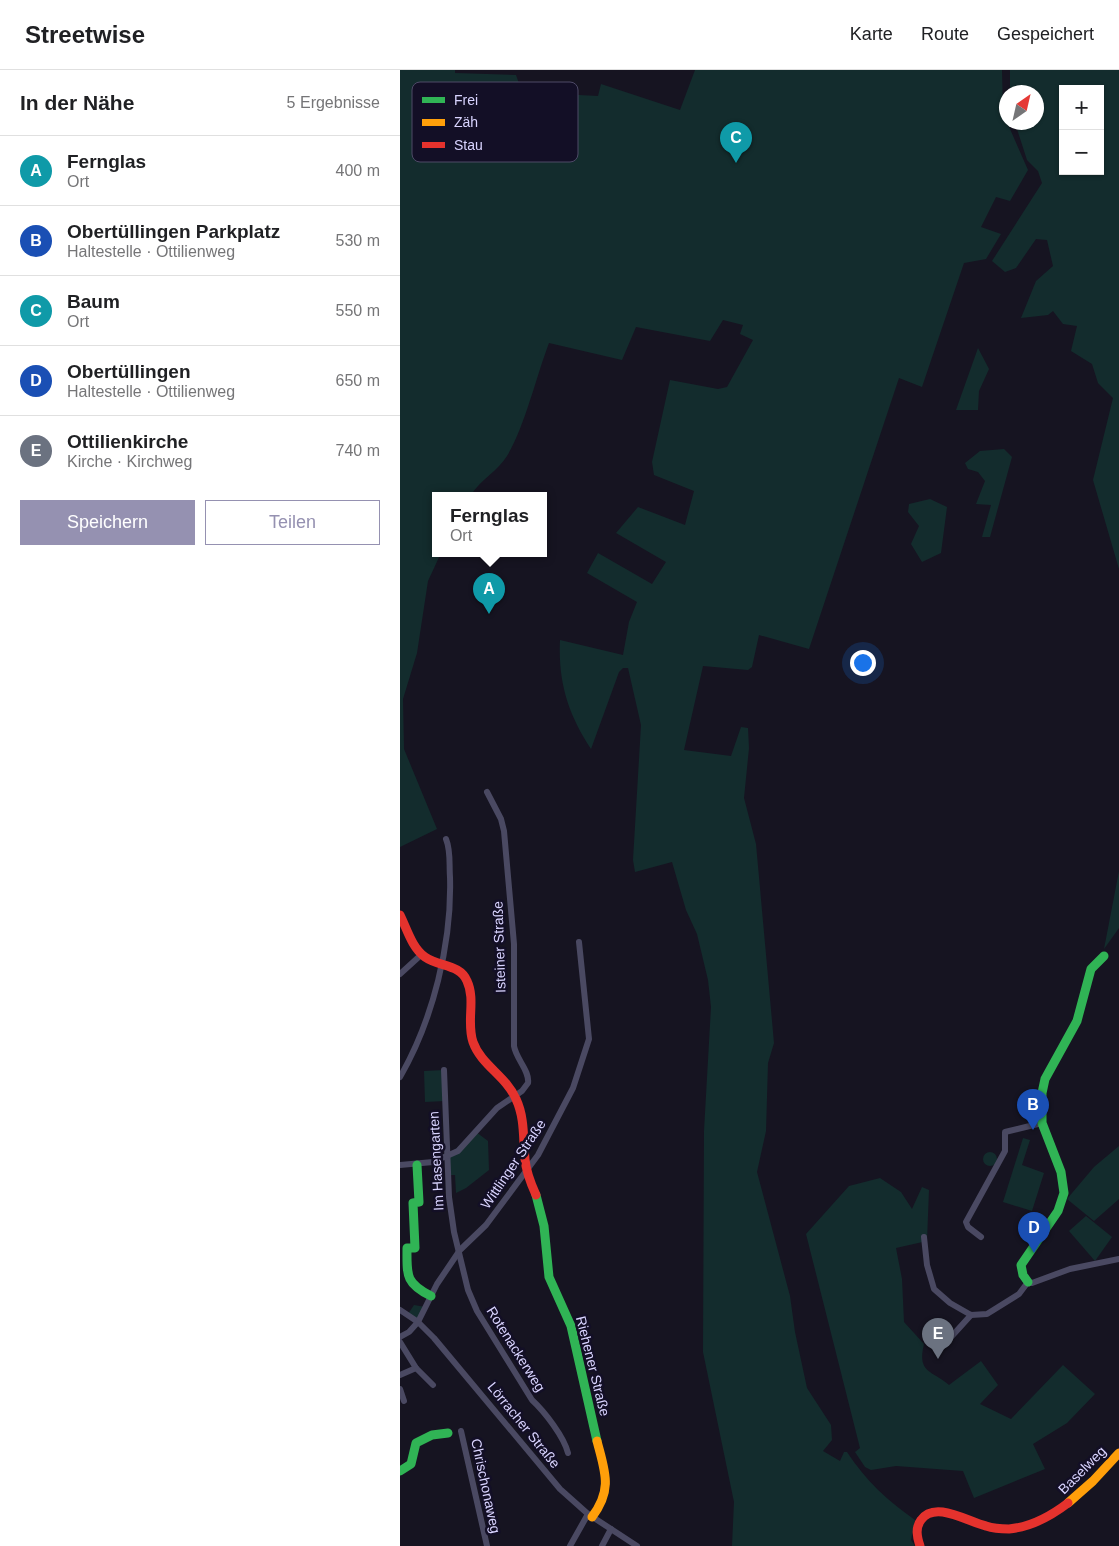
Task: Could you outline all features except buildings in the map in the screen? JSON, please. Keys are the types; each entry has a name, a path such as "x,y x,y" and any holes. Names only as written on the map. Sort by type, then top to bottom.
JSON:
{"street":[{"name":"Isteiner Straße","path":"487,792 501,818 504,831 514,944 514,1046 517,1059 529,1079 526,1088 515,1096"},
{"path":"400,1078 418,1040 441,964 448,933 450,907 449,846 446,839"},
{"path":"400,915 422,954 402,970"},
{"name":"Wittlinger Straße","path":"418,1322 431,1296 460,1250 486,1225 538,1154 562,1112 576,1082 589,1039 579,942"},
{"name":"Riehener Straße","path":"422,954 461,972 466,977 469,984 469,1025 472,1042 480,1055 515,1096 521,1120 526,1168 543,1216 546,1265 550,1284 565,1309 571,1326 606,1478 607,1488 601,1505 590,1515"},
{"path":"1028,1282 1021,1271 1021,1265 1058,1211 1064,1193 1061,1172 1042,1123 1042,1093 1045,1079 1077,1021 1091,969 1104,956"},
{"name":"Im Hasengarten","path":"444,1070 449,1197 460,1250"},
{"path":"400,1165 417,1165 446,1157 463,1148 492,1113 515,1096"},
{"path":"981,1237 974,1233 966,1222 1005,1151 1005,1132 1042,1123"},
{"path":"417,1165 419,1202 413,1202 415,1248 407,1248 408,1278 412,1286 431,1296"},
{"path":"924,1237 927,1265 934,1289 950,1303 972,1316 987,1314 1019,1294 1028,1282"},
{"name":"Rotenackerweg","path":"460,1250 468,1290 477,1311 532,1400 542,1409 563,1439 568,1453"},
{"path":"1028,1282 1036,1282 1070,1269 1119,1259"},
{"name":"Lörracher Straße","path":"400,1310 418,1322 550,1478 590,1515 637,1546"},
{"path":"942,1347 972,1316"},
{"path":"400,1337 409,1332 418,1322"},
{"path":"400,1342 416,1368 433,1385"},
{"path":"400,1375 416,1368"},
{"path":"400,1390 404,1401"},
{"name":"Chrischonaweg","path":"461,1431 486,1546"},
{"path":"400,1471 409,1468 416,1443 432,1435 448,1433"},
{"name":"Baselweg","path":"920,1546 916,1535 917,1528 923,1518 929,1513 937,1512 990,1527 1017,1527 1058,1512 1073,1500 1119,1453"},
{"path":"570,1546 590,1515"},
{"path":"602,1546 611,1529"}],"green space":[{"path":"400,70 455,70 455,73 516,75 518,82 412,82 412,162 578,162 578,95 598,96 601,84 680,110 695,70 1002,70 1002,85 999,85 999,130 1010,130 1028,170 1010,201 996,197 981,227 1001,234 986,259 964,263 922,387 899,378 809,649 759,635 752,667 748,670 703,666 684,750 731,756 741,727 748,728 749,748 744,798 756,844 774,1043 768,1063 766,1131 757,1172 790,1296 795,1332 807,1388 831,1425 832,1440 823,1451 840,1461 844,1452 847,1452 878,1489 915,1520 911,1540 915,1546 732,1546 734,1502 703,1352 704,1131 711,1007 708,980 697,934 686,910 672,862 635,872 633,860 641,725 628,668 623,668 619,672 591,749 576,723 566,697 561,670 560,640 623,655 629,622 637,602 587,573 598,553 652,584 666,562 616,533 638,507 685,525 694,491 654,475 652,462 670,380 718,389 727,387 753,340 740,334 743,325 723,320 710,341 636,327 622,360 549,343 530,401 507,456 473,492 432,492 432,557 439,557 428,581 417,653 403,699 404,749 437,829 400,847"},
{"path":"1010,70 1119,70 1119,569 1093,480 1113,398 1098,383 1092,364 1071,351 1077,326 1063,324 1053,311 1048,315 1021,318 1036,281 1053,266 1047,240 1036,239 1016,268 1005,272 992,261 1042,183 1038,171 1027,160 1017,130 1044,130 1044,85 1010,85"},
{"path":"978,348 989,369 979,391 978,410 956,410"},
{"path":"1004,449 1012,457 990,537 982,537 991,505 976,504 985,481 978,472 968,469 965,463 980,451"},
{"path":"930,499 947,507 941,553 922,562 911,544 919,526 908,512 909,504"},
{"path":"1119,871 1119,928 1104,949"},
{"path":"444,1070 445,1101 425,1102 424,1071"},
{"path":"476,1132 488,1141 489,1170 466,1188 456,1193 455,1175 447,1175 446,1157"},
{"path":"1023,1138 1030,1140 1022,1165 1044,1173 1032,1211 1003,1202"},
{"path":"1119,1146 1119,1199 1094,1221 1067,1199 1094,1167"},
{"path":"987,1152 993,1152 997,1159 993,1166 987,1166 983,1162 983,1156"},
{"path":"880,1178 901,1192 912,1209 922,1187 929,1190 927,1241 896,1248 902,1279 904,1322 924,1344 922,1361 927,1370 949,1385 981,1361 998,1385 980,1404 1011,1419 1063,1365 1095,1394 1067,1423 1033,1444 1045,1469 974,1498 963,1471 896,1466 871,1470 865,1467 855,1452 860,1448 806,1234 849,1186"},
{"path":"1086,1216 1112,1237 1095,1261 1069,1231"},
{"path":"414,1305 425,1307 418,1322 408,1314"}],"traffic: fast":[{"path":"1028,1282 1023,1275 1021,1265 1058,1211 1064,1193 1061,1172 1042,1123 1042,1093 1045,1079 1077,1021 1091,969 1104,956"},
{"path":"417,1165 419,1202 413,1203 415,1248 407,1248 407,1265 412,1282 416,1287 431,1296"},
{"path":"536,1195 544,1226 549,1277 571,1326 597,1441"},
{"path":"400,1471 411,1464 416,1443 432,1435 448,1433"}],"traffic: slow":[{"path":"592,1517 599,1507 605,1489 604,1471 597,1441"},
{"path":"1068,1503 1093,1481 1119,1453"}],"traffic: jam":[{"path":"400,915 413,943 420,953 431,960 459,971 467,981 471,996 470,1027 473,1042 482,1057 512,1091 519,1106 526,1169 536,1195"},
{"path":"920,1546 917,1533 918,1526 927,1514 943,1512 988,1527 1009,1529 1025,1526 1040,1520 1068,1503"}],"place":[{"name":"Baum","path":"736,163"},
{"name":"Fernglas","path":"489,614"},
{"name":"Obertüllingen Parkplatz","path":"1033,1130"},
{"name":"Obertüllingen","path":"1034,1253"},
{"name":"Ottilienkirche","path":"938,1359"}]}
